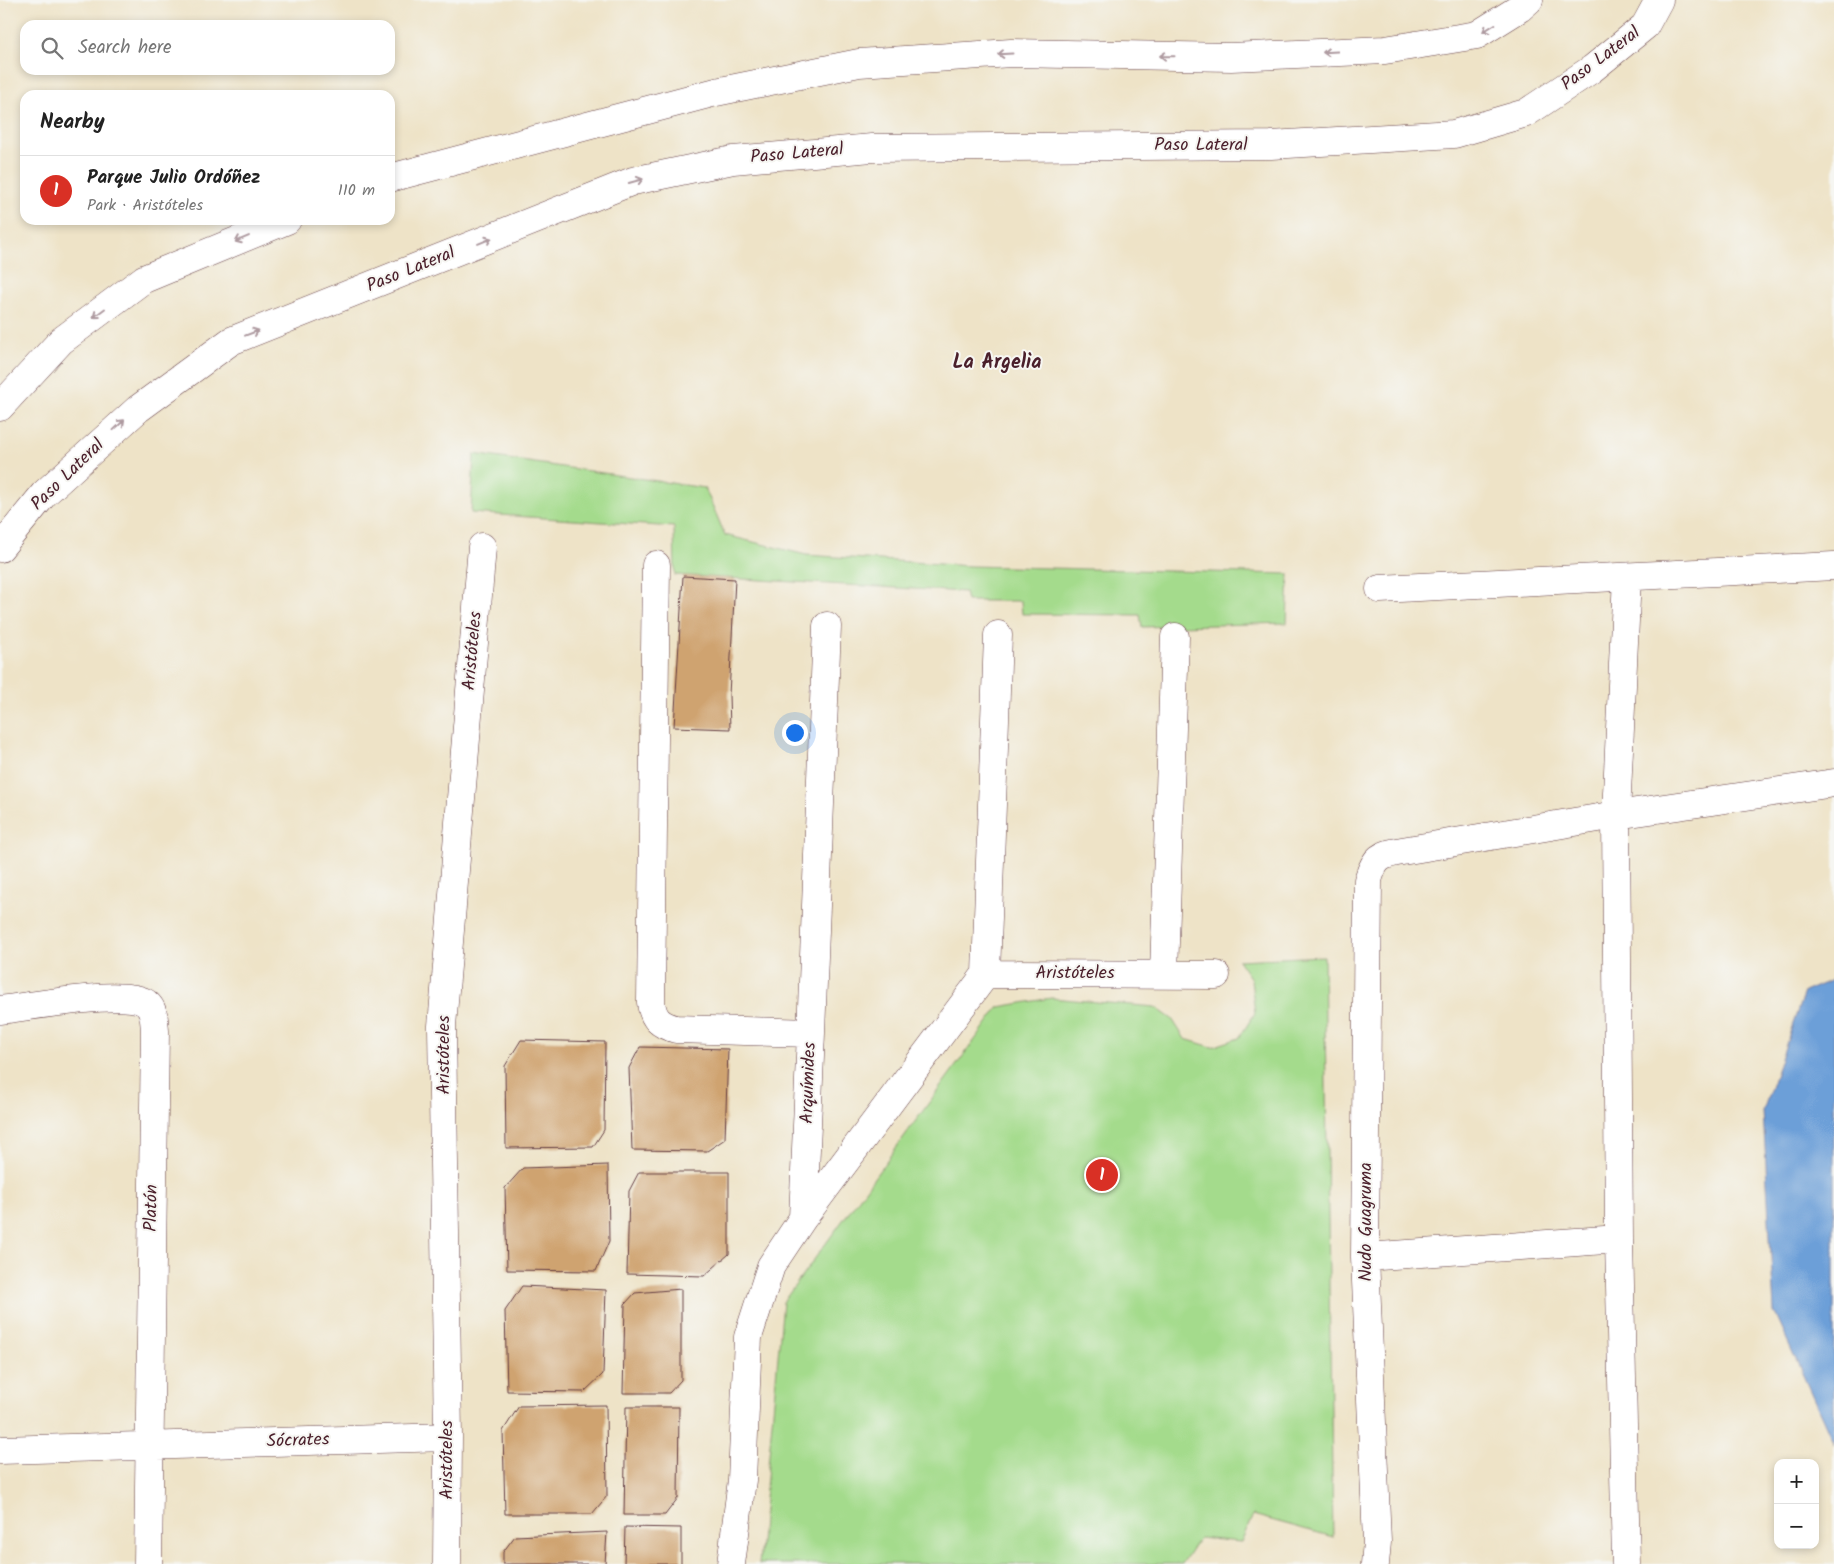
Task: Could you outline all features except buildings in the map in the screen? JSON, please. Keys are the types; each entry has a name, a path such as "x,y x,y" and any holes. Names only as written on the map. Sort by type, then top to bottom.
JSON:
{"main road":[{"path":"395,177 716,92 858,63 1011,54 1231,57 1385,50 1477,35 1520,8 1529,0"},
{"name":"Paso Lateral","path":"0,548 44,494 138,409 231,341 633,181 733,160 872,148 1271,145 1454,134 1526,113 1592,69 1645,26 1659,0"},
{"path":"0,407 61,341 144,279 275,225"},
{"name":"Aristóteles","path":"447,1564 448,1437 442,1026 482,547"},
{"name":"Arquímides","path":"656,565 652,1012 658,1022 676,1029 811,1033 803,1218"},
{"path":"1380,589 1834,566"},
{"path":"1626,1564 1619,1239 1616,815 1627,577"},
{"path":"811,1033 827,626"},
{"path":"731,1564 742,1480 748,1336 771,1266 803,1218 986,974 998,634"},
{"path":"1164,973 1175,637"},
{"path":"1616,815 1834,783"},
{"name":"Nudo Guagruma","path":"1375,1564 1377,1542 1365,1257 1368,880 1372,864 1383,855 1616,815"},
{"name":"Aristóteles","path":"986,974 1164,973 1216,975"},
{"name":"Platón","path":"0,1010 98,998 123,997 137,998 147,1004 153,1013 155,1031 148,1446 148,1564"},
{"path":"1365,1257 1619,1239"},
{"name":"Sócrates","path":"0,1450 448,1437"}],"green space":[{"path":"474,454 705,488 725,535 806,555 970,566 1289,574 1287,623 1142,627 1140,615 1022,614 1021,601 967,601 965,592 675,575 674,527 471,513"},
{"path":"1324,956 1333,1537 1253,1515 1241,1542 1199,1538 1182,1564 759,1564 783,1302 999,1007 1051,998 1155,1007 1172,1019 1185,1039 1212,1047 1239,1038 1255,1013 1251,979 1238,960"}],"water":[{"path":"1834,979 1834,1444 1774,1311 1763,1111 1804,992"}],"place":[{"name":"Parque Julio Ordóñez","path":"1102,1175"}],"district":[{"name":"La Argelia","path":"997,363"}]}
